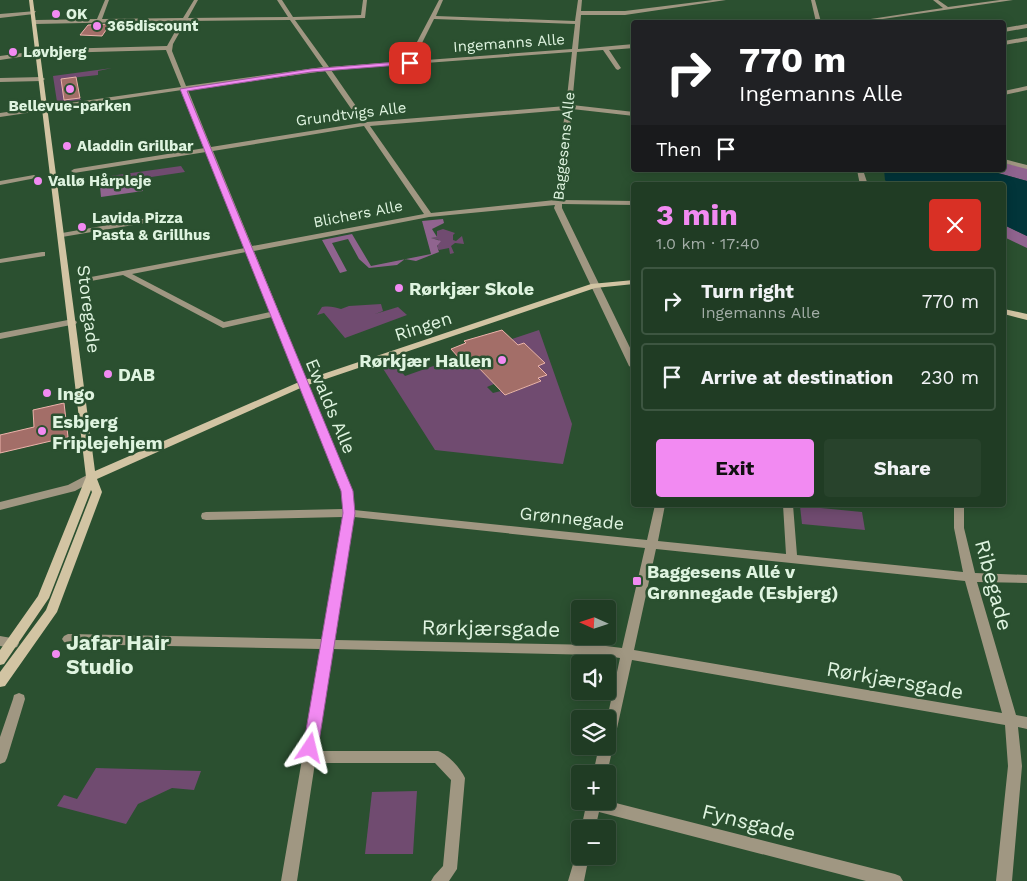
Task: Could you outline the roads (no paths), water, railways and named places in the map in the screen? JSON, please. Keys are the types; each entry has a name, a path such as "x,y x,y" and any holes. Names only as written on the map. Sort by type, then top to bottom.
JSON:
{"street":[{"name":"Storegade","path":"0,682 51,612 63,586 97,492 91,477 31,0"},
{"path":"99,20 107,0"},
{"path":"56,51 168,48 196,0"},
{"path":"279,0 289,17 429,215"},
{"path":"35,22 186,18 363,17 365,0"},
{"path":"410,63 441,0"},
{"name":"Baggesens Alle","path":"580,0 558,208 631,360"},
{"path":"580,13 625,13 724,0"},
{"path":"813,0 819,20"},
{"path":"935,0 947,9"},
{"path":"868,20 1011,0"},
{"path":"0,16 34,12"},
{"path":"433,17 577,22"},
{"path":"1006,30 1027,26"},
{"path":"1006,43 1027,39"},
{"name":"Ingemanns Alle","path":"0,115 327,69 631,46"},
{"name":"Ewalds Alle","path":"168,48 302,384 347,491 349,513 289,881"},
{"path":"605,48 618,68"},
{"path":"0,58 37,53"},
{"path":"0,80 42,79"},
{"path":"1006,92 1027,88"},
{"name":"Grundtvigs Alle","path":"74,171 365,124 568,108 631,114"},
{"path":"1006,162 1027,167"},
{"path":"0,183 34,177"},
{"name":"Blichers Alle","path":"91,279 429,215 558,202 631,203"},
{"path":"62,235 154,219"},
{"path":"0,261 42,254"},
{"path":"124,273 223,325 275,314"},
{"name":"Ringen","path":"91,477 302,384 594,286 631,282"},
{"path":"1006,312 1027,317"},
{"path":"0,336 73,322"},
{"name":"Storegade","path":"0,660 44,598 91,477"},
{"path":"0,506 71,488 91,477"},
{"path":"615,710 660,507"},
{"path":"788,507 792,558"},
{"name":"Ribegade","path":"959,507 959,528 970,577 1011,720 1015,766 1004,881"},
{"name":"Grønnegade","path":"206,516 349,513 970,577 1027,579"},
{"name":"Rørkjærsgade","path":"68,639 328,646 598,650 1027,722"},
{"path":"0,641 13,642"},
{"path":"0,758 19,700"},
{"path":"309,757 438,757 458,778 450,869 439,881"},
{"name":"Fynsgade","path":"616,808 895,881"},
{"path":"576,881 580,865"}],"water":[{"path":"884,172 994,172 1027,181 1027,236 1006,226 1006,182 887,182"}],"place":[{"name":"OK","path":"56,14"},
{"name":"365discount","path":"97,26"},
{"name":"Løvbjerg","path":"13,52"},
{"name":"Bellevue-parken","path":"70,89"},
{"name":"Aladdin Grillbar","path":"67,146"},
{"name":"Vallø Hårpleje","path":"38,181"},
{"name":"Lavida Pizza Pasta & Grillhus","path":"82,227"},
{"name":"Rørkjær Skole","path":"399,288"},
{"name":"Rørkjær Hallen","path":"502,360"},
{"name":"DAB","path":"108,374"},
{"name":"Ingo","path":"47,393"},
{"name":"Esbjerg Friplejehjem","path":"42,431"},
{"name":"Baggesens Allé v Grønnegade (Esbjerg)","path":"637,581"},
{"name":"Jafar Hair Studio","path":"56,654"}]}
